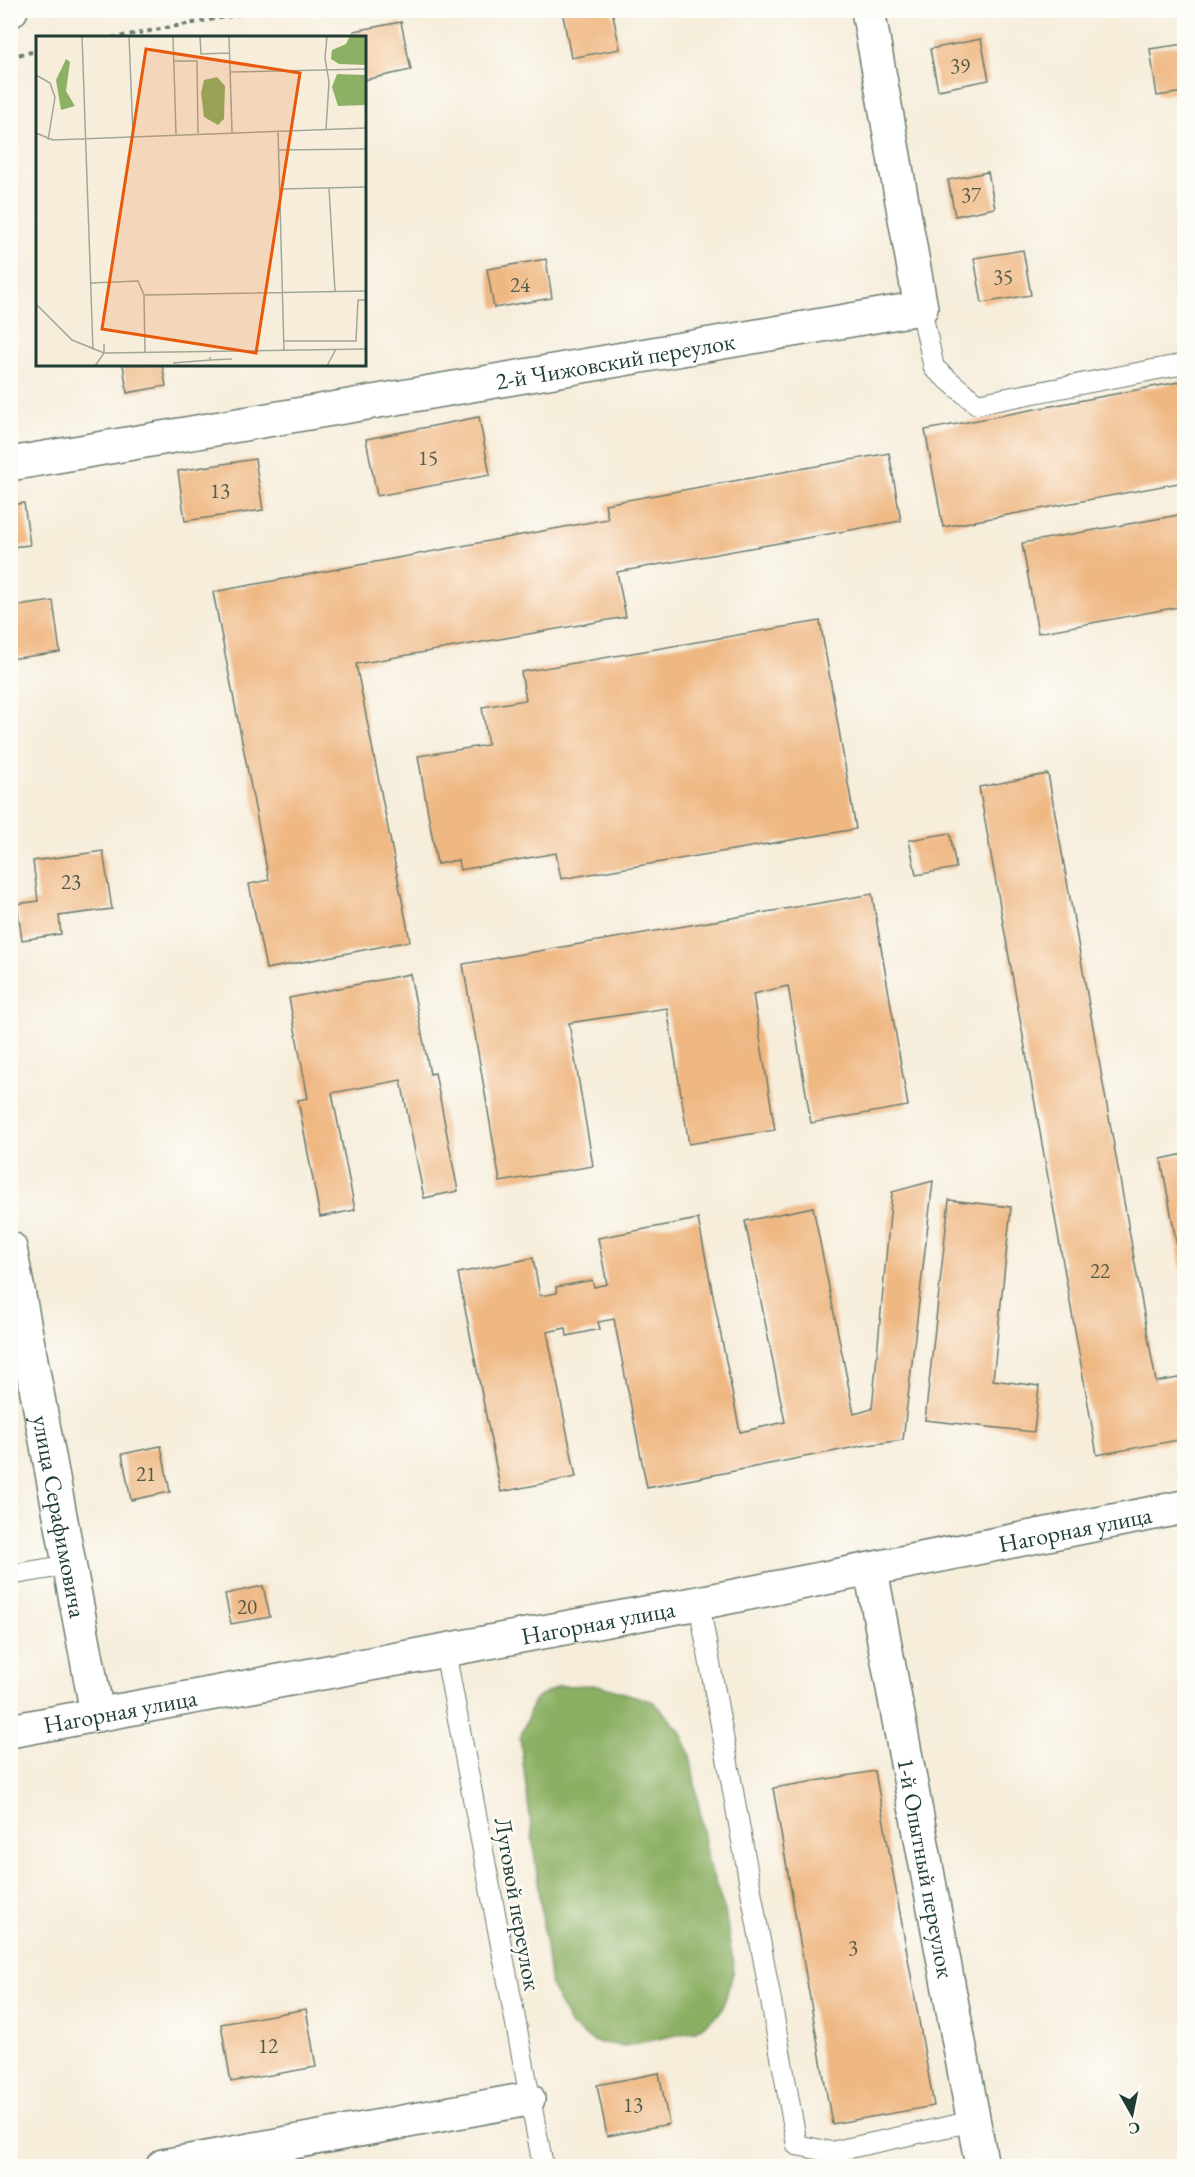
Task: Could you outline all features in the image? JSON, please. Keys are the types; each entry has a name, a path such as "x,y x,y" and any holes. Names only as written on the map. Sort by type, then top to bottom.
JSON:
{"street":[{"path":"868,10 921,308"},
{"name":"2-й Чижовский переулок","path":"10,464 921,308"},
{"name":"улица Серафимовича","path":"12,1266 97,1713"},
{"name":"Нагорная улица","path":"10,1731 97,1713 699,1603 1185,1507"},
{"name":"1-й Опытный переулок","path":"871,1570 982,2166"},
{"path":"163,2166 528,2099"}],"lane":[{"path":"921,308 934,368 977,404 1185,364"},
{"path":"10,1575 69,1565"},
{"path":"699,1603 797,2145 831,2152 974,2121"},
{"name":"Луговой переулок","path":"445,1651 528,2099 543,2166"}],"path":[{"path":"123,36 263,10"},
{"path":"10,56 36,51"}],"green space":[{"path":"598,1685 654,1702 680,1731 690,1755 709,1865 725,1911 734,1970 721,2012 696,2031 625,2046 595,2042 571,2026 551,1987 520,1738 534,1700 559,1686"}],"building":[{"path":"562,10 612,10 620,49 571,58"},
{"path":"401,22 411,70 366,80 366,36 355,36 354,31"},
{"path":"981,39 989,80 938,90 930,49"},
{"path":"1184,44 1184,92 1157,96 1150,49"},
{"path":"988,172 995,208 955,216 948,180"},
{"path":"1023,250 1031,295 982,303 974,258"},
{"path":"546,259 552,298 494,308 487,269"},
{"path":"123,366 162,366 166,386 127,393"},
{"path":"1184,381 1184,482 943,527 925,430"},
{"path":"479,417 490,475 377,496 366,439"},
{"path":"889,453 901,521 617,572 626,617 356,664 410,941 266,969 249,884 269,880 213,592 608,519 605,504"},
{"path":"255,459 263,510 185,521 178,471"},
{"path":"24,503 30,545 10,547 10,505"},
{"path":"1184,514 1184,606 1038,633 1022,543"},
{"path":"53,601 60,652 10,659 10,607"},
{"path":"820,621 856,829 561,879 556,853 460,870 458,860 437,864 418,756 488,745 482,707 526,700 521,672"},
{"path":"1048,774 1156,1382 1184,1377 1184,1439 1097,1455 979,787"},
{"path":"950,833 956,868 916,875 909,840"},
{"path":"103,851 112,909 59,916 61,934 22,940 17,904 38,901 33,861"},
{"path":"872,894 908,1106 811,1123 788,986 753,994 775,1130 689,1144 667,1008 569,1023 593,1166 500,1182 463,964"},
{"path":"410,974 430,1074 435,1073 458,1191 424,1198 401,1080 332,1093 355,1210 320,1217 298,1100 308,1098 289,998"},
{"path":"1184,1154 1184,1279 1183,1279 1161,1159"},
{"path":"933,1181 903,1440 861,1446 647,1488 614,1319 598,1322 600,1329 567,1336 566,1328 547,1332 576,1477 501,1492 458,1273 533,1258 540,1296 557,1293 556,1287 592,1280 594,1287 607,1284 598,1238 698,1219 740,1432 785,1422 745,1221 813,1207 854,1414 872,1409 892,1192"},
{"path":"949,1200 1011,1207 993,1380 1039,1386 1034,1432 925,1420"},
{"path":"161,1446 170,1492 131,1500 122,1454"},
{"path":"263,1586 270,1617 231,1624 225,1594"},
{"path":"875,1771 934,2106 832,2124 773,1788"},
{"path":"306,2009 316,2067 231,2082 221,2024"},
{"path":"659,2073 669,2124 607,2136 597,2085"}]}
